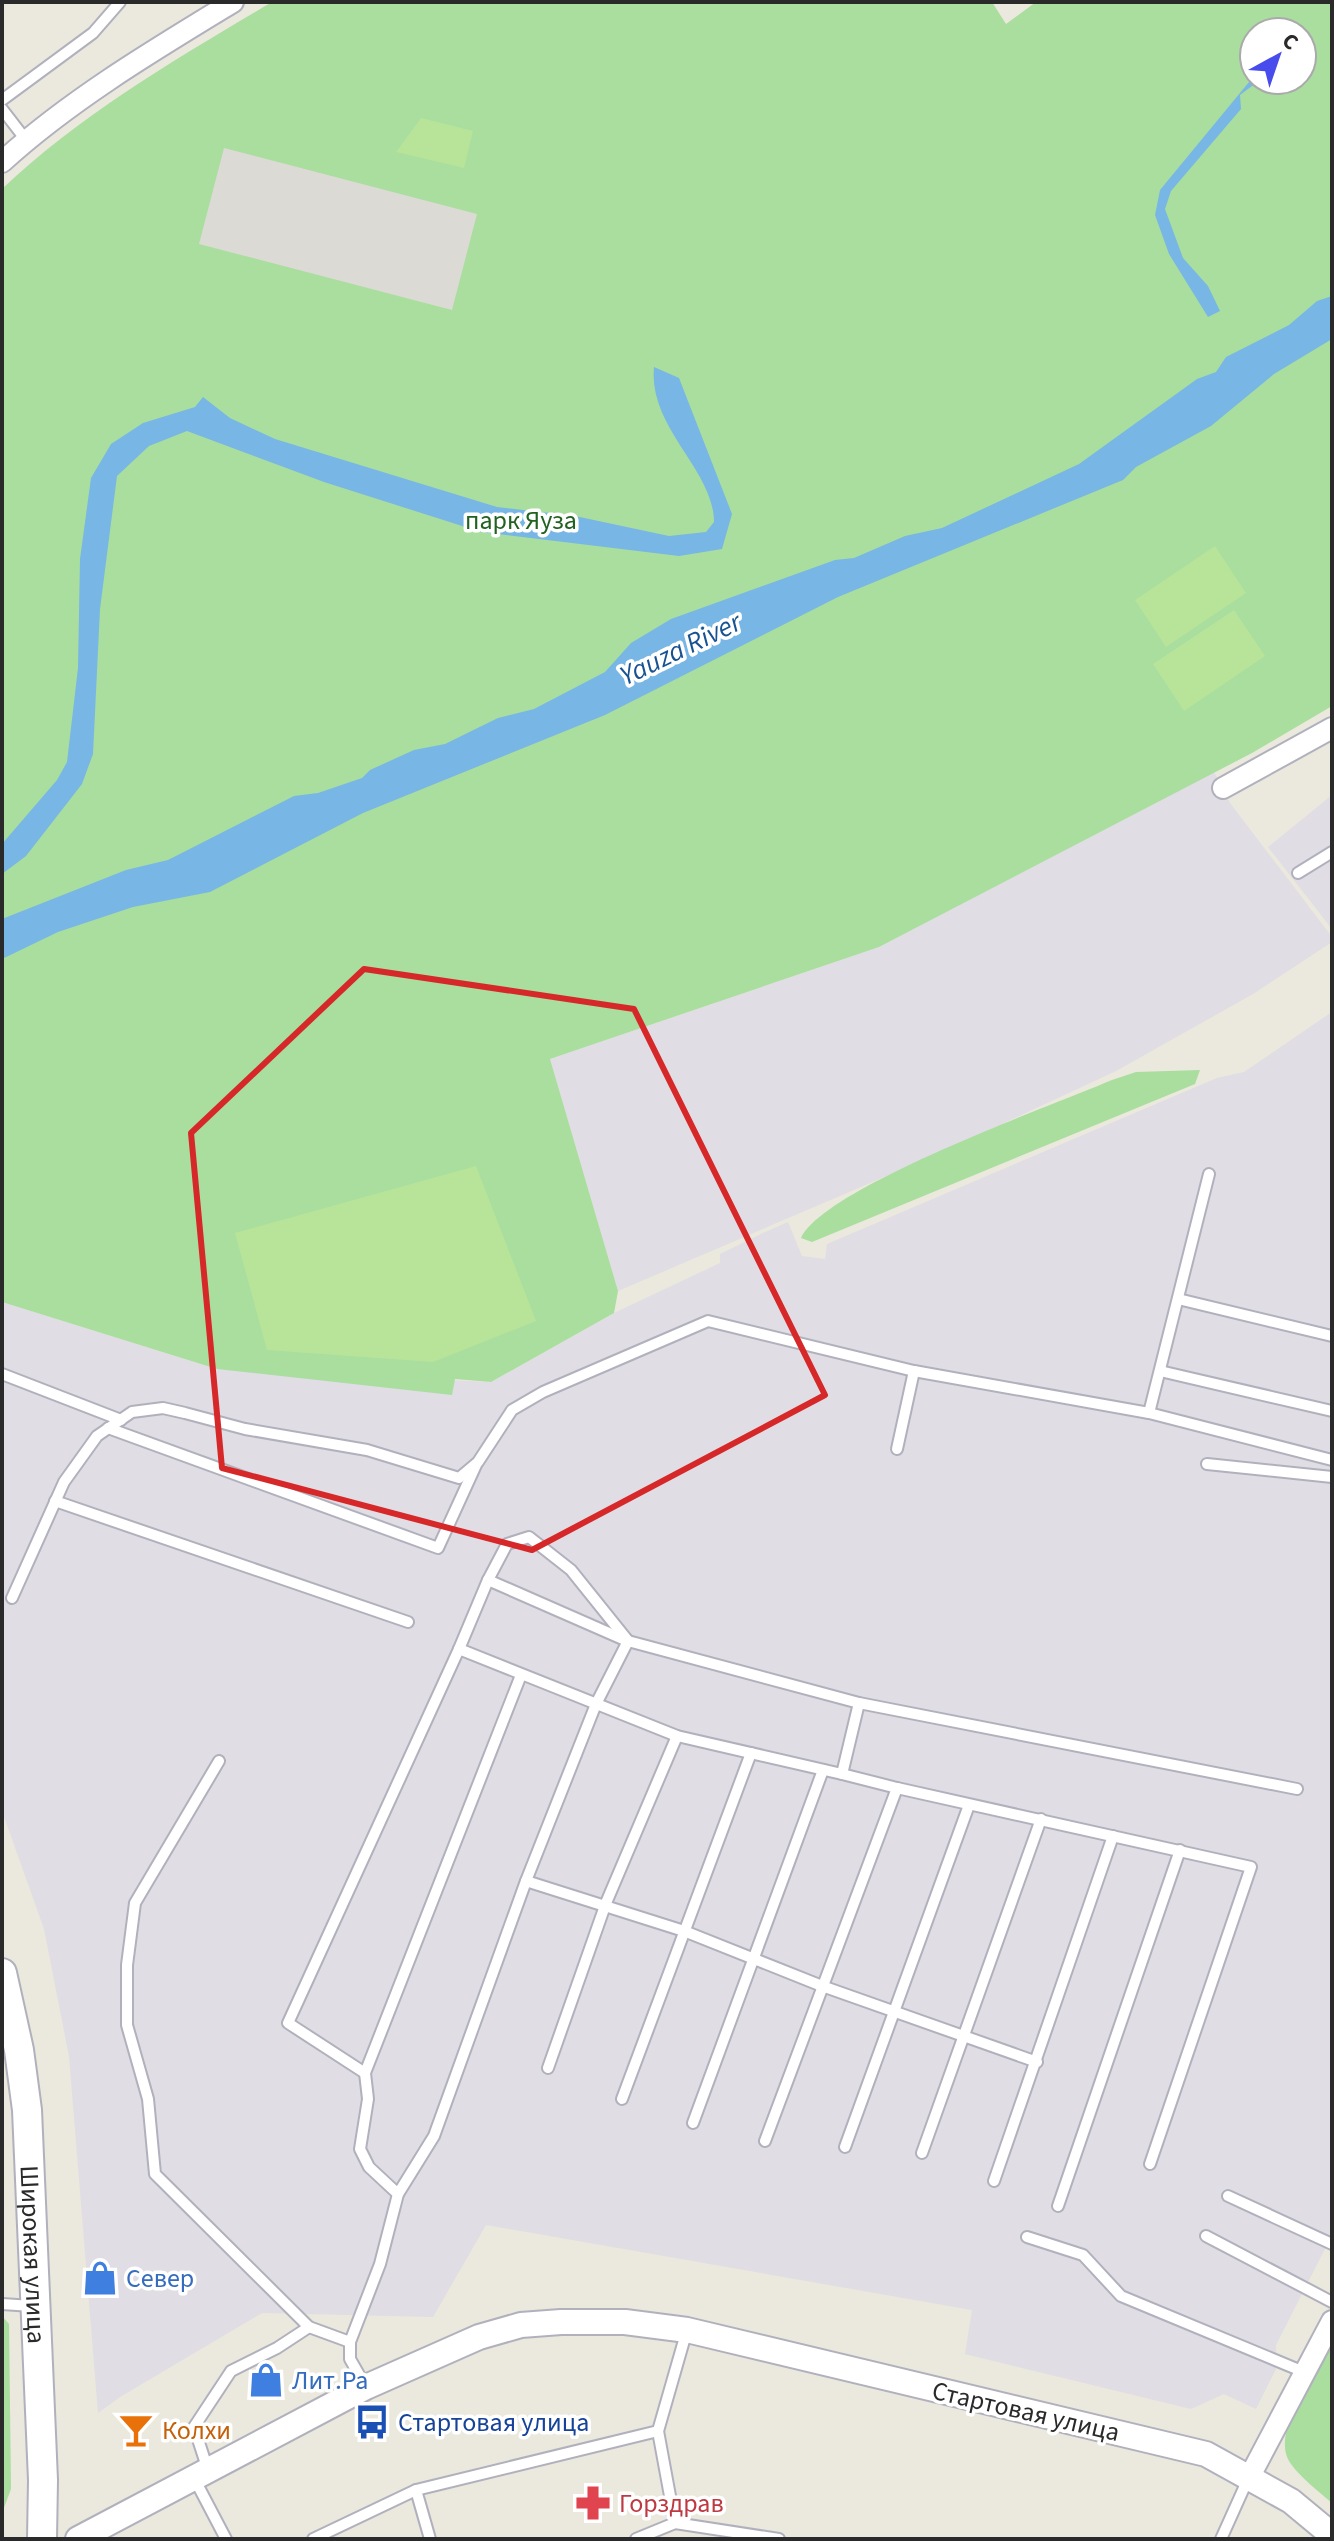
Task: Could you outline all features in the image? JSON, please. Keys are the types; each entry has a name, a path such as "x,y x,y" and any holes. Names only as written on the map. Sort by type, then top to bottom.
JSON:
{"main road":[{"name":"Широкая улица","path":"4,1991 27,2110 43,2480 42,2539"}],"street":[{"path":"2,162 26,140 166,43 233,2"},
{"path":"1223,788 1332,728"},
{"path":"1250,2476 1332,2321"},
{"name":"Стартовая улица","path":"78,2539 425,2358 521,2325 625,2322 687,2330 1206,2454 1291,2501 1332,2535"}],"lane":[{"path":"2,100 93,33 120,2"},
{"path":"2,109 26,140"},
{"path":"1298,873 1332,852"},
{"path":"1149,1413 1209,1174"},
{"path":"1178,1299 1332,1336"},
{"path":"108,1428 438,1548 478,1462 512,1410 543,1392 708,1321 914,1371 1149,1413 1332,1460"},
{"path":"897,1449 914,1371"},
{"path":"1160,1371 1332,1411"},
{"path":"2,1374 121,1420"},
{"path":"12,1598 64,1482 97,1436 132,1412 163,1408 245,1429 367,1450 459,1478 478,1462"},
{"path":"1207,1464 1332,1477"},
{"path":"55,1501 408,1622"},
{"path":"365,2073 288,2023 507,1544 529,1537 571,1570 628,1641"},
{"path":"488,1580 628,1641 859,1703 1297,1789"},
{"path":"366,2387 350,2359 350,2342 380,2264 398,2194 434,2136 526,1881 596,1704 628,1641"},
{"path":"459,1649 677,1736 1251,1867 1150,2164"},
{"path":"398,2194 369,2167 360,2149 368,2099 365,2073 521,1675"},
{"path":"842,1774 859,1703"},
{"path":"548,2068 606,1903 677,1736"},
{"path":"622,2099 751,1753"},
{"path":"219,1761 135,1903 127,1965 127,2025 148,2099 155,2174 309,2327 350,2342"},
{"path":"693,2123 823,1770"},
{"path":"765,2141 897,1788"},
{"path":"845,2147 892,2008 969,1805"},
{"path":"922,2153 961,2035 1041,1819"},
{"path":"994,2181 1113,1836"},
{"path":"1058,2206 1180,1850"},
{"path":"526,1881 606,1903 822,1986 892,2008 1037,2062"},
{"path":"1228,2196 1332,2244"},
{"path":"1206,2236 1332,2302"},
{"path":"1027,2237 1083,2255 1121,2296 1304,2372"},
{"path":"2,2304 34,2306"},
{"path":"226,2539 201,2475 194,2427 231,2371 277,2348 309,2327"},
{"path":"675,2523 658,2431 687,2330"},
{"path":"313,2539 416,2490 658,2431"},
{"path":"1221,2539 1250,2476"},
{"path":"416,2490 430,2539"},
{"path":"636,2539 675,2523 779,2539"}],"highlighted area":[{"path":"364,969 634,1009 825,1395 532,1550 222,1468 191,1133"}],"shaded area":[{"path":"224,148 477,214 452,310 199,244"},
{"path":"1214,772 1230,803 1332,937 1332,942 1253,994 1116,1071 931,1157 618,1291 550,1059 879,947"},
{"path":"1332,795 1332,929 1268,847"},
{"path":"1332,1012 1332,2235 1276,2345 1277,2367 1256,2409 1224,2394 1191,2409 965,2354 972,2310 486,2225 433,2317 262,2313 98,2413 69,2056 44,1929 2,1811 2,1302 217,1369 491,1382 614,1313 720,1263 720,1254 788,1222 802,1256 825,1259 827,1244 1217,1078 1244,1072"}],"green space":[{"name":"парк Яуза","path":"272,2 992,2 1006,24 1036,2 1332,2 1332,706 1252,753 879,947 550,1059 618,1291 614,1313 491,1382 455,1379 452,1395 217,1369 2,1302 2,189 64,136 167,66"},
{"path":"421,118 473,131 464,168 396,152"},
{"path":"1215,546 1246,593 1166,647 1135,600"},
{"path":"1234,610 1265,656 1184,711 1153,664"},
{"path":"1200,1070 1195,1084 812,1242 801,1238 819,1218 851,1195 894,1172 993,1128 1136,1072"},
{"path":"476,1166 536,1321 433,1362 267,1350 235,1233"},
{"path":"2,2316 9,2324 11,2489 2,2513"},
{"path":"1332,2344 1332,2503 1291,2464 1285,2436 1297,2403"}],"water":[{"path":"1240,96 1241,109 1171,191 1165,209 1183,258 1208,286 1220,311 1208,317 1169,254 1155,215 1160,190"},
{"name":"Yauza River","path":"1332,296 1332,339 1274,374 1211,426 1136,467 1123,480 838,597 605,715 363,813 210,892 133,907 58,932 2,959 2,919 126,870 168,860 294,796 318,793 362,778 370,770 414,750 445,744 498,718 534,709 605,672 631,643 671,619 835,560 854,558 905,536 942,528 1079,464 1197,379 1216,372 1226,357 1289,325 1317,301"},
{"path":"654,367 679,378 732,514 722,549 679,556 481,532 324,482 187,431 149,446 117,476 100,609 93,754 82,784 26,856 2,874 2,844 57,780 67,762 78,668 80,559 91,478 111,444 143,423 195,407 203,397 230,418 275,439 497,507 575,516 669,536 706,532 714,522 711,503 704,484 661,410 655,389"}],"place":[{"name":"Север","path":"100,2278"},
{"name":"Лит.Ра","path":"266,2380"},
{"name":"Стартовая улица","path":"372,2422"},
{"name":"Колхи","path":"136,2430"},
{"name":"Горздрав","path":"593,2503"}]}
